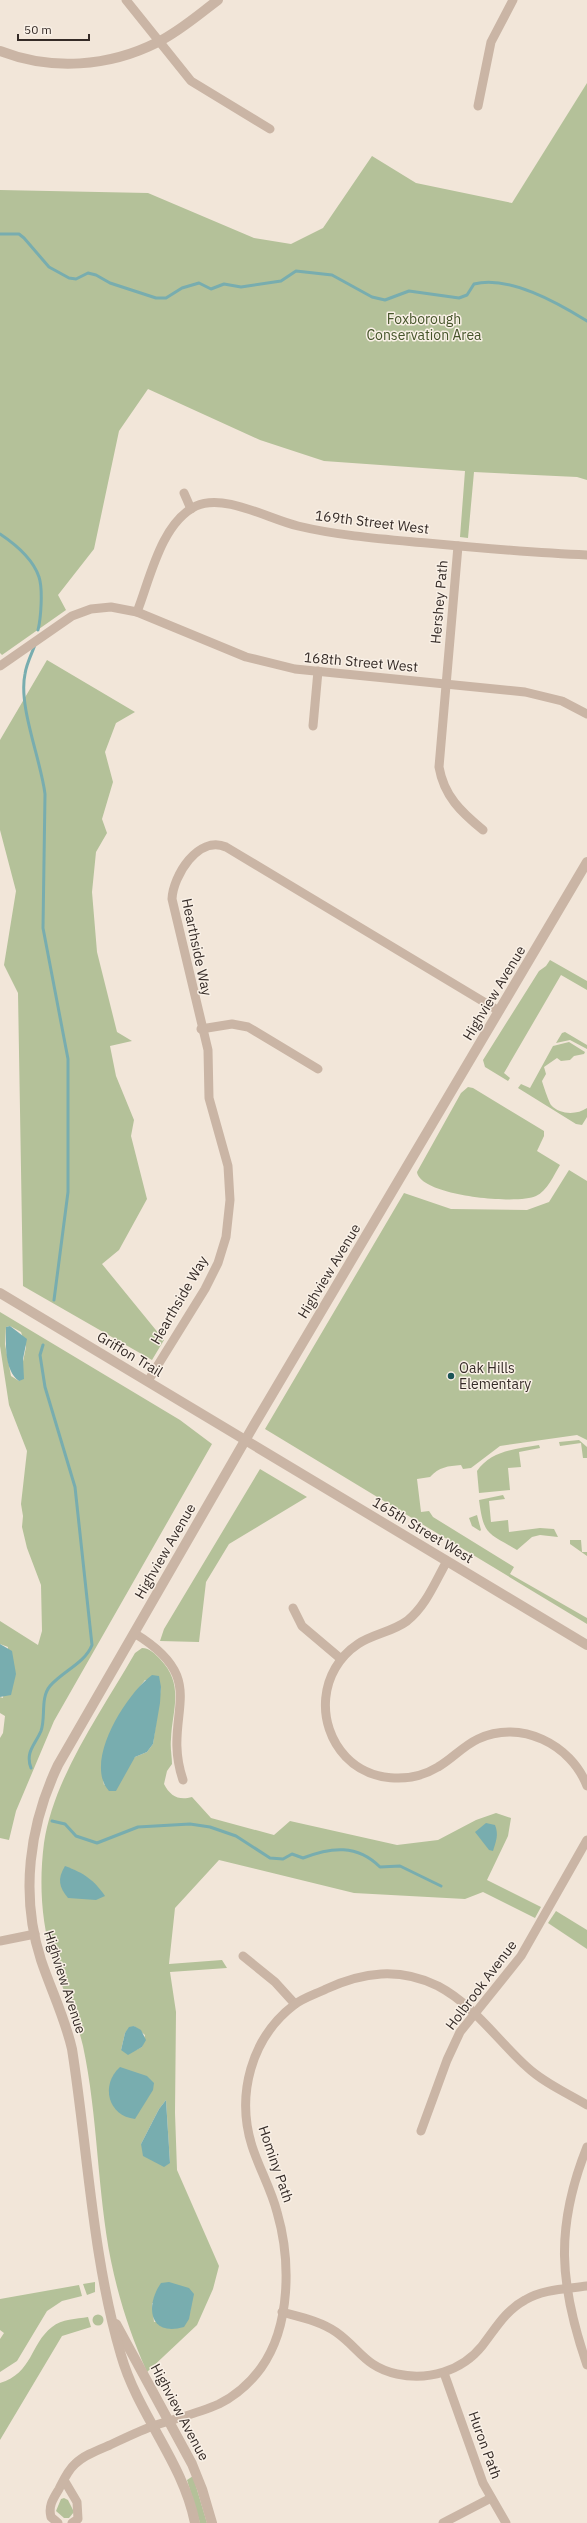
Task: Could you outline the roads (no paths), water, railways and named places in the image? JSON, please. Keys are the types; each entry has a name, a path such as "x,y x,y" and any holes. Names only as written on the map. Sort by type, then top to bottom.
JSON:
{"street":[{"path":"126,0 191,81 270,129"},
{"path":"0,51 24,59 71,64 118,57 159,42 183,27 218,0"},
{"path":"478,106 491,42 513,0"},
{"path":"184,493 191,509"},
{"name":"169th Street West","path":"137,612 168,532 177,519 191,509 206,503 224,503 322,532 525,552 587,555"},
{"name":"Hershey Path","path":"458,546 439,754 441,778 455,806 483,830"},
{"name":"168th Street West","path":"0,666 81,612 111,606 137,612 246,657 295,670 525,692 548,696 587,714"},
{"path":"313,726 318,672"},
{"name":"Hearthside Way","path":"148,1381 213,1272 223,1248 229,1218 230,1183 228,1166 209,1098 208,1050 201,1028 173,906 172,893 191,856 198,850 212,844 226,847 499,1011"},
{"name":"Highview Avenue","path":"195,2523 182,2480 153,2426 121,2357 98,2252 72,2049 34,1934 30,1896 30,1869 33,1842 41,1806 58,1765 245,1440 587,862"},
{"path":"201,1028 232,1024 248,1027 318,1069"},
{"name":"Griffon Trail","path":"0,1293 245,1440"},
{"name":"165th Street West","path":"245,1440 587,1645"},
{"path":"447,1561 426,1598 406,1621 357,1644 341,1659 328,1683 325,1697 327,1724 338,1747 346,1758 369,1773 395,1778 421,1775 440,1766 478,1739 496,1733 519,1733 538,1737 559,1749 579,1769 587,1786"},
{"path":"293,1608 302,1626 341,1659"},
{"path":"134,1633 156,1648 171,1665 176,1675 181,1698 175,1751 183,1780"},
{"name":"Holbrook Avenue","path":"421,2131 454,2044 475,2014 521,1956 587,1840"},
{"path":"0,1941 34,1934"},
{"path":"243,1956 275,1982 295,2004"},
{"name":"Hominy Path","path":"58,2523 51,2517 50,2508 71,2468 81,2459 153,2426 216,2405 234,2395 250,2381 272,2348 282,2312 285,2273 282,2236 274,2199 251,2141 245,2110 246,2092 252,2064 264,2039 278,2021 295,2004 353,1977 384,1974 410,1977 437,1986 462,2002 527,2068 587,2105"},
{"path":"587,2147 572,2188 564,2222 563,2243 567,2289 572,2317 587,2365"},
{"path":"282,2312 315,2322 332,2330 363,2358 386,2371 411,2376 444,2373 474,2354 503,2317 525,2300 544,2292 587,2286"},
{"name":"Highview Avenue","path":"113,2319 197,2475 212,2523"},
{"name":"Huron Path","path":"444,2373 477,2468 490,2498 506,2523"},
{"path":"64,2480 79,2508 78,2519 72,2523"},
{"path":"443,2523 490,2498"}],"water":[{"path":"10,1326 27,1339 23,1359 24,1379 19,1381 14,1376 8,1364 6,1327"},
{"path":"0,1644 12,1651 16,1674 11,1695 0,1697"},
{"path":"152,1675 159,1676 161,1687 160,1703 153,1744 147,1752 135,1757 116,1791 109,1791 102,1778 101,1763 104,1747 120,1712 142,1684"},
{"path":"486,1823 495,1825 497,1832 497,1838 493,1851 489,1850 475,1832"},
{"path":"65,1866 78,1871 88,1878 105,1896 96,1900 68,1898 60,1883 62,1871"},
{"path":"134,2026 141,2030 146,2040 142,2047 128,2055 121,2050 125,2033 129,2027"},
{"path":"120,2067 147,2076 154,2083 153,2090 135,2119 126,2117 118,2112 110,2099 110,2082"},
{"path":"166,2100 170,2163 164,2167 143,2156 141,2144 159,2109"},
{"path":"169,2282 189,2288 194,2294 189,2319 184,2327 172,2329 163,2328 157,2324 153,2317 153,2301 156,2292 161,2283"}],"waterway":[{"path":"0,234 19,234 49,267 69,278 76,279 88,273 96,275 110,283 156,298 166,298 182,288 199,283 211,289 224,284 241,287 281,281 296,271 332,275 372,297 385,300 409,291 459,298 467,295 474,284 488,282 502,283 533,292 562,306 587,321"},
{"path":"0,534 12,542 28,558 39,577 41,604 38,630"},
{"path":"35,645 26,671 24,687 27,717 43,780 45,794 43,928 68,1059 68,1192 54,1300"},
{"path":"31,1768 29,1757 41,1731 44,1702 47,1691 55,1681 84,1657 92,1645 75,1487 45,1387 40,1355 43,1345"},
{"path":"52,1821 65,1824 76,1836 97,1843 138,1827 190,1824 210,1827 236,1836 270,1858 283,1859 292,1854 303,1858 313,1854 334,1850 353,1851 362,1854 380,1867 400,1866 441,1886"}],"place":[{"name":"Oak Hills Elementary","path":"451,1376"}],"park label":[{"name":"Foxborough Conservation Area","path":"424,328"}]}
